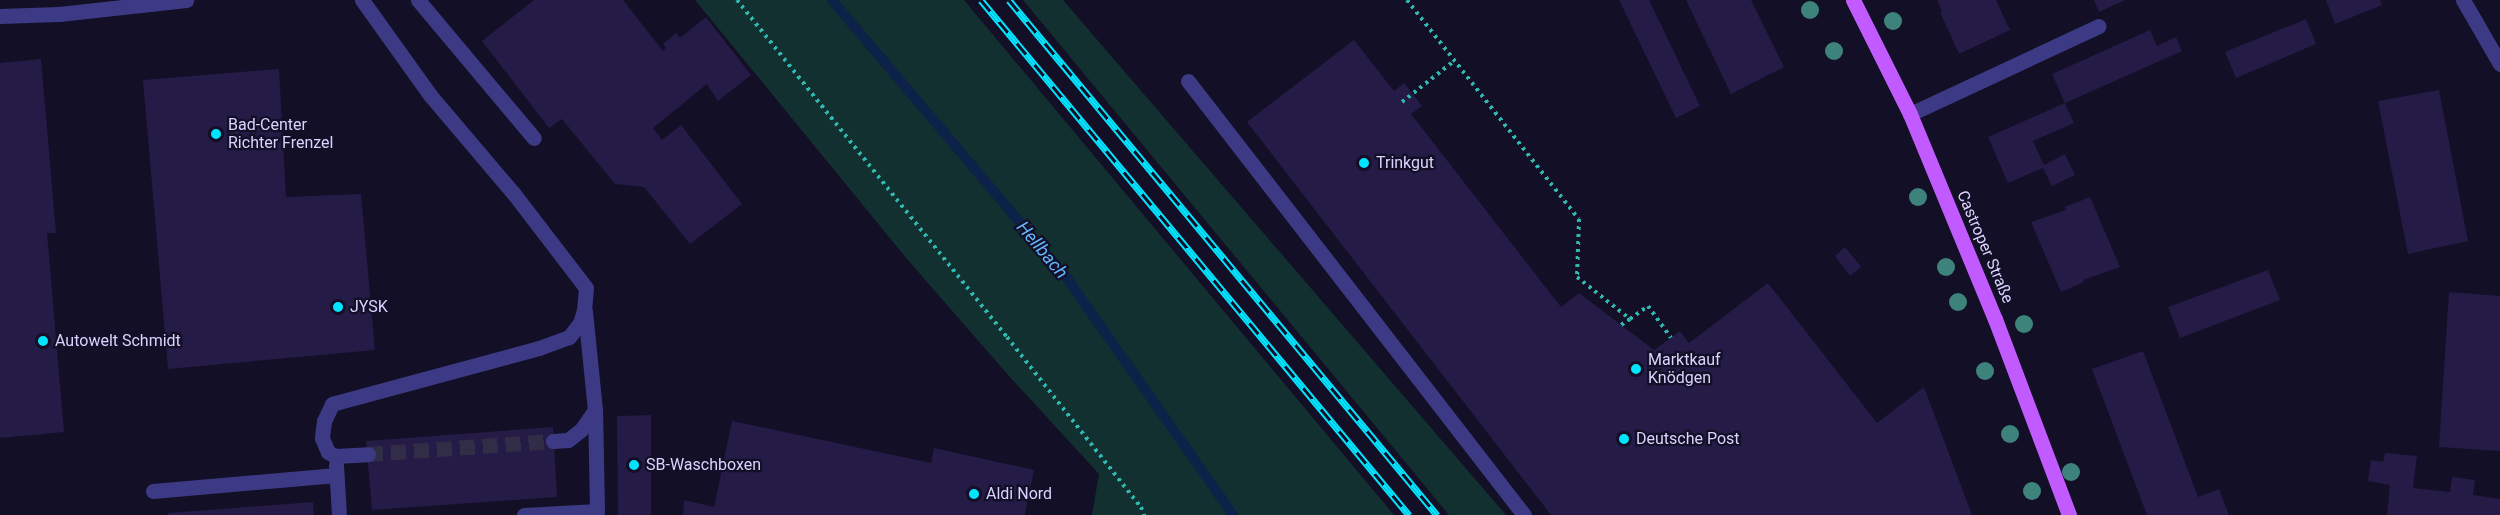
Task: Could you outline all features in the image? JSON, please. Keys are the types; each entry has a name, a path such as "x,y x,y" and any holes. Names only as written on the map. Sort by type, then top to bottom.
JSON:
{"main road":[{"name":"Castroper Straße","path":"1853,0 1910,114 1995,319 2069,515"}],"street":[{"path":"0,16 59,14 186,0"},
{"path":"362,0 430,95 514,194 585,288 584,310 591,356 595,410 597,511 524,515"},
{"path":"418,0 534,138"},
{"path":"2463,0 2500,64"},
{"path":"1910,114 2099,26"},
{"path":"1188,81 1524,515"},
{"path":"368,454 335,456 328,452 322,438 324,421 332,404 539,348 569,337 580,323 584,310"},
{"path":"553,441 568,440 581,430 595,410"},
{"path":"335,456 339,515"},
{"path":"153,491 336,475"}],"path":[{"path":"736,0 1014,346 1144,515"},
{"path":"1407,0 1579,219 1577,277 1630,319"},
{"path":"1402,102 1454,61"},
{"path":"1621,326 1648,306 1671,338"}],"green space":[{"path":"695,0 964,0 1394,515 1092,515 1099,474 1009,376 907,259"},
{"path":"1023,0 1063,0 1506,515 1449,515"}],"building":[{"path":"534,0 623,0 663,51 666,48 663,44 676,33 680,38 706,17 751,75 718,101 707,84 653,128 662,140 681,125 742,204 690,244 644,187 615,184 562,119 549,128 482,41"},
{"path":"1619,0 1649,0 1700,106 1676,118"},
{"path":"1686,0 1751,0 1784,67 1731,94"},
{"path":"1937,0 1996,0 2010,30 1959,54"},
{"path":"2094,0 2125,0 2099,12"},
{"path":"2326,0 2380,0 2382,5 2335,24"},
{"path":"2306,19 2316,44 2236,78 2225,52"},
{"path":"2150,30 2157,46 2176,37 2182,51 2065,103 2052,74"},
{"name":"Marktkauf Knödgen","path":"1354,40 1394,91 1404,83 1422,106 1411,114 1561,307 1579,293 1654,350 1680,331 1689,343 1768,283 1877,423 1924,387 1972,515 1551,515 1247,122"},
{"path":"41,59 56,233 47,233 64,432 0,438 0,63"},
{"path":"279,69 286,197 361,194 375,350 168,369 143,80"},
{"path":"2439,90 2468,241 2408,254 2378,101"},
{"path":"2065,103 2074,123 2033,141 2044,165 2065,154 2075,175 2052,186 2043,168 2008,183 1988,137"},
{"path":"2090,197 2120,267 2083,280 2084,282 2061,292 2031,222 2066,210 2065,207"},
{"path":"1845,247 1861,267 1850,276 1835,256"},
{"path":"2268,270 2280,300 2180,338 2168,307"},
{"path":"2449,292 2500,296 2500,451 2439,447"},
{"path":"2143,351 2198,497 2219,489 2229,515 2147,515 2092,369"},
{"name":"SB-Waschboxen","path":"651,415 651,515 618,515 617,416"},
{"path":"732,421 931,463 934,448 1034,470 1025,515 683,515 684,500 714,507"},
{"path":"553,427 557,497 372,510 366,441"},
{"path":"2385,453 2417,456 2413,488 2450,492 2452,477 2475,480 2473,495 2500,499 2500,515 2387,515 2390,485 2368,481 2371,460 2383,462"},
{"path":"313,502 314,515 168,515 168,513"}],"waterway":[{"name":"Hellbach","path":"832,0 1066,277 1233,515"}],"tunnel":[{"path":"368,454 553,441"}],"railway":[{"path":"981,0 1409,515"},
{"path":"1009,0 1437,515"}],"place":[{"name":"Bad-Center Richter Frenzel","path":"216,134"},
{"name":"Trinkgut","path":"1364,163"},
{"name":"JYSK","path":"338,307"},
{"name":"Autowelt Schmidt","path":"43,341"},
{"name":"Marktkauf Knödgen","path":"1636,369"},
{"name":"Deutsche Post","path":"1624,439"},
{"name":"SB-Waschboxen","path":"634,465"},
{"name":"Aldi Nord","path":"974,494"}]}
